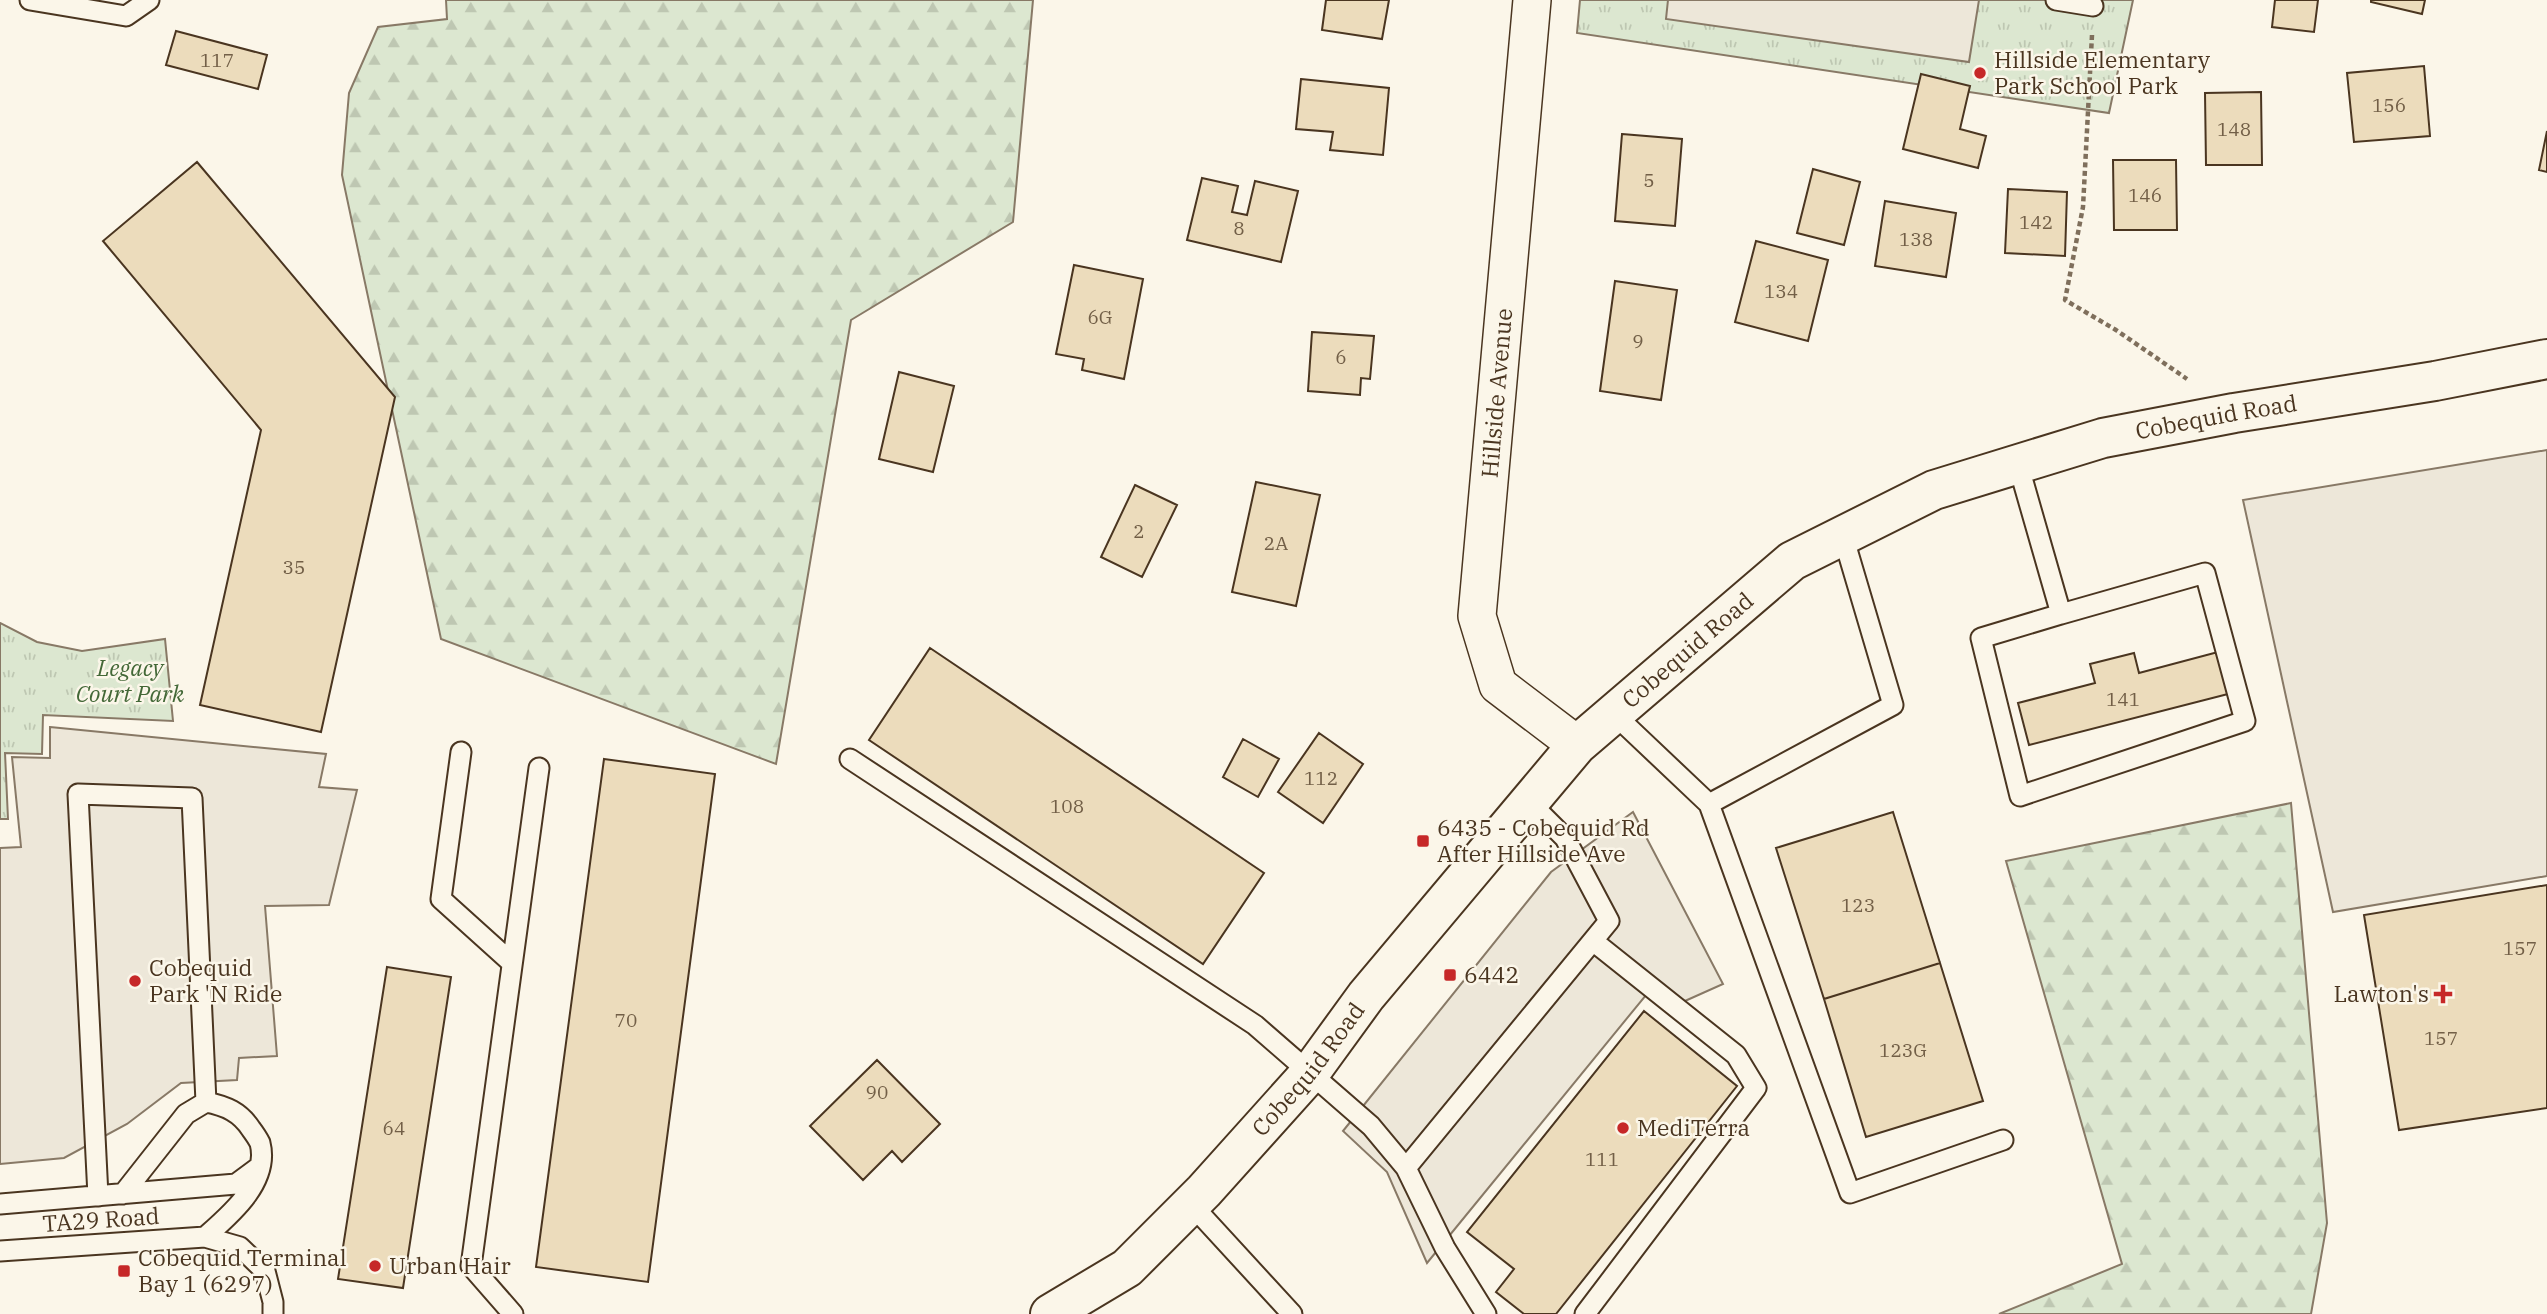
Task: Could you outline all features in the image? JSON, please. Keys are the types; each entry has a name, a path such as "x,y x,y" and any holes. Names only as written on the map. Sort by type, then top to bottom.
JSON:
{"main road":[{"name":"Cobequid Road","path":"1051,1314 1127,1268 1191,1204 1310,1073 1366,996 1577,745 1792,561 1934,490 2103,438 2547,359"}],"street":[{"name":"Hillside Avenue","path":"1532,0 1477,615 1498,685 1577,745"}],"lane":[{"path":"30,0 127,16 149,0"},
{"path":"2056,0 2094,6"},
{"path":"2018,464 2061,614"},
{"path":"1709,804 1893,705 1843,536"},
{"path":"2205,573 2245,721 2020,796 1981,638 2061,614 2205,573"},
{"path":"1614,714 1709,804 1850,1193 2003,1140"},
{"path":"461,752 441,899 512,963"},
{"path":"850,759 1255,1025 1371,1126 1406,1168 1445,1248 1486,1314"},
{"path":"513,1314 471,1266 539,768"},
{"path":"98,1196 78,794 192,798 206,1102 229,1107 246,1122 260,1143 260,1166 250,1191 230,1215 205,1237"},
{"path":"1406,1168 1609,921 1565,838 1529,802"},
{"path":"1585,1314 1756,1088 1736,1055 1593,941"},
{"name":"TA29 Road","path":"123,1195 186,1114 206,1102"},
{"name":"TA29 Road","path":"0,1203 236,1184 260,1166"},
{"path":"1191,1204 1292,1314"},
{"name":"TA29 Road","path":"0,1251 205,1237 240,1247 265,1271 273,1302 273,1314"}],"path":[{"path":"2094,6 2082,207 2065,300 2116,330 2234,413"}],"green space":[{"path":"446,0 1033,0 1013,222 851,320 776,764 441,639 342,175 349,93 378,27 447,19"},
{"name":"Hillside Elementary Park School Park","path":"1580,0 2133,0 2109,113 1577,33"},
{"name":"Legacy Court Park","path":"0,623 37,642 82,651 165,639 173,721 43,715 42,754 5,753 8,819 0,819"},
{"path":"2291,803 2327,1223 2311,1314 1999,1314 2122,1264 2006,861"}],"shaded area":[{"path":"1668,0 1979,0 1969,62 1666,19"},
{"path":"2547,450 2547,876 2333,912 2243,500"},
{"name":"Cobequid Park 'N Ride","path":"50,727 326,754 319,787 357,790 329,905 265,906 277,1056 239,1058 237,1080 181,1083 127,1124 64,1158 0,1164 0,848 21,847 12,757 50,758"},
{"path":"1633,812 1723,984 1667,1009 1646,995 1427,1263 1387,1172 1343,1131 1551,872"}],"building":[{"path":"1326,0 1389,0 1382,39 1322,30"},
{"path":"2275,0 2318,0 2314,32 2272,27"},
{"path":"2371,0 2425,0 2422,14"},
{"path":"176,31 267,55 258,89 166,65"},
{"path":"2424,66 2430,136 2354,142 2347,73"},
{"path":"1921,74 1970,86 1960,129 1986,136 1978,168 1903,149"},
{"path":"1301,79 1389,88 1383,155 1330,150 1333,132 1296,129"},
{"path":"2261,92 2262,165 2206,165 2205,93"},
{"path":"2547,131 2547,172 2539,170"},
{"path":"1622,134 1682,139 1675,226 1615,221"},
{"path":"2113,160 2176,160 2177,230 2114,230"},
{"path":"197,162 395,397 321,732 200,705 261,430 103,241"},
{"path":"1813,169 1860,182 1844,245 1797,233"},
{"path":"1202,178 1238,186 1232,212 1247,215 1255,181 1298,191 1281,262 1187,240"},
{"path":"2008,189 2067,192 2065,256 2005,253"},
{"path":"1885,201 1956,213 1946,277 1875,266"},
{"path":"1756,241 1828,260 1808,341 1735,322"},
{"path":"1074,265 1143,279 1124,379 1082,370 1084,359 1056,354"},
{"path":"1615,281 1677,290 1661,400 1600,391"},
{"path":"1312,332 1374,336 1370,379 1361,378 1360,395 1308,391"},
{"path":"899,372 954,386 933,472 879,459"},
{"path":"1256,482 1320,495 1296,606 1232,592"},
{"path":"1135,485 1177,505 1142,577 1101,557"},
{"path":"930,648 1264,873 1203,964 869,740"},
{"path":"2218,652 2228,694 2029,745 2018,703 2095,683 2090,664 2134,653 2139,673"},
{"path":"1319,733 1363,764 1323,823 1278,792"},
{"path":"1243,739 1279,759 1258,797 1223,777"},
{"path":"604,759 715,774 648,1282 536,1267"},
{"path":"1893,812 1940,963 1824,999 1776,848"},
{"path":"2547,885 2547,1108 2399,1130 2364,915"},
{"path":"1940,963 1983,1101 1866,1137 1824,999"},
{"path":"387,967 451,977 403,1288 338,1279"},
{"path":"1644,1011 1737,1086 1556,1314 1524,1314 1496,1292 1514,1269 1467,1232"},
{"path":"877,1060 940,1124 902,1162 892,1151 863,1180 810,1126"}],"place":[{"name":"Hillside Elementary Park School Park","path":"1980,73"},
{"name":"6435 - Cobequid Rd After Hillside Ave","path":"1423,841"},
{"name":"6442","path":"1450,975"},
{"name":"Cobequid Park 'N Ride","path":"135,981"},
{"name":"Lawton's","path":"2443,994"},
{"name":"MediTerra","path":"1623,1128"},
{"name":"Urban Hair","path":"375,1266"},
{"name":"Cobequid Terminal Bay 1 (6297)","path":"124,1271"}]}
